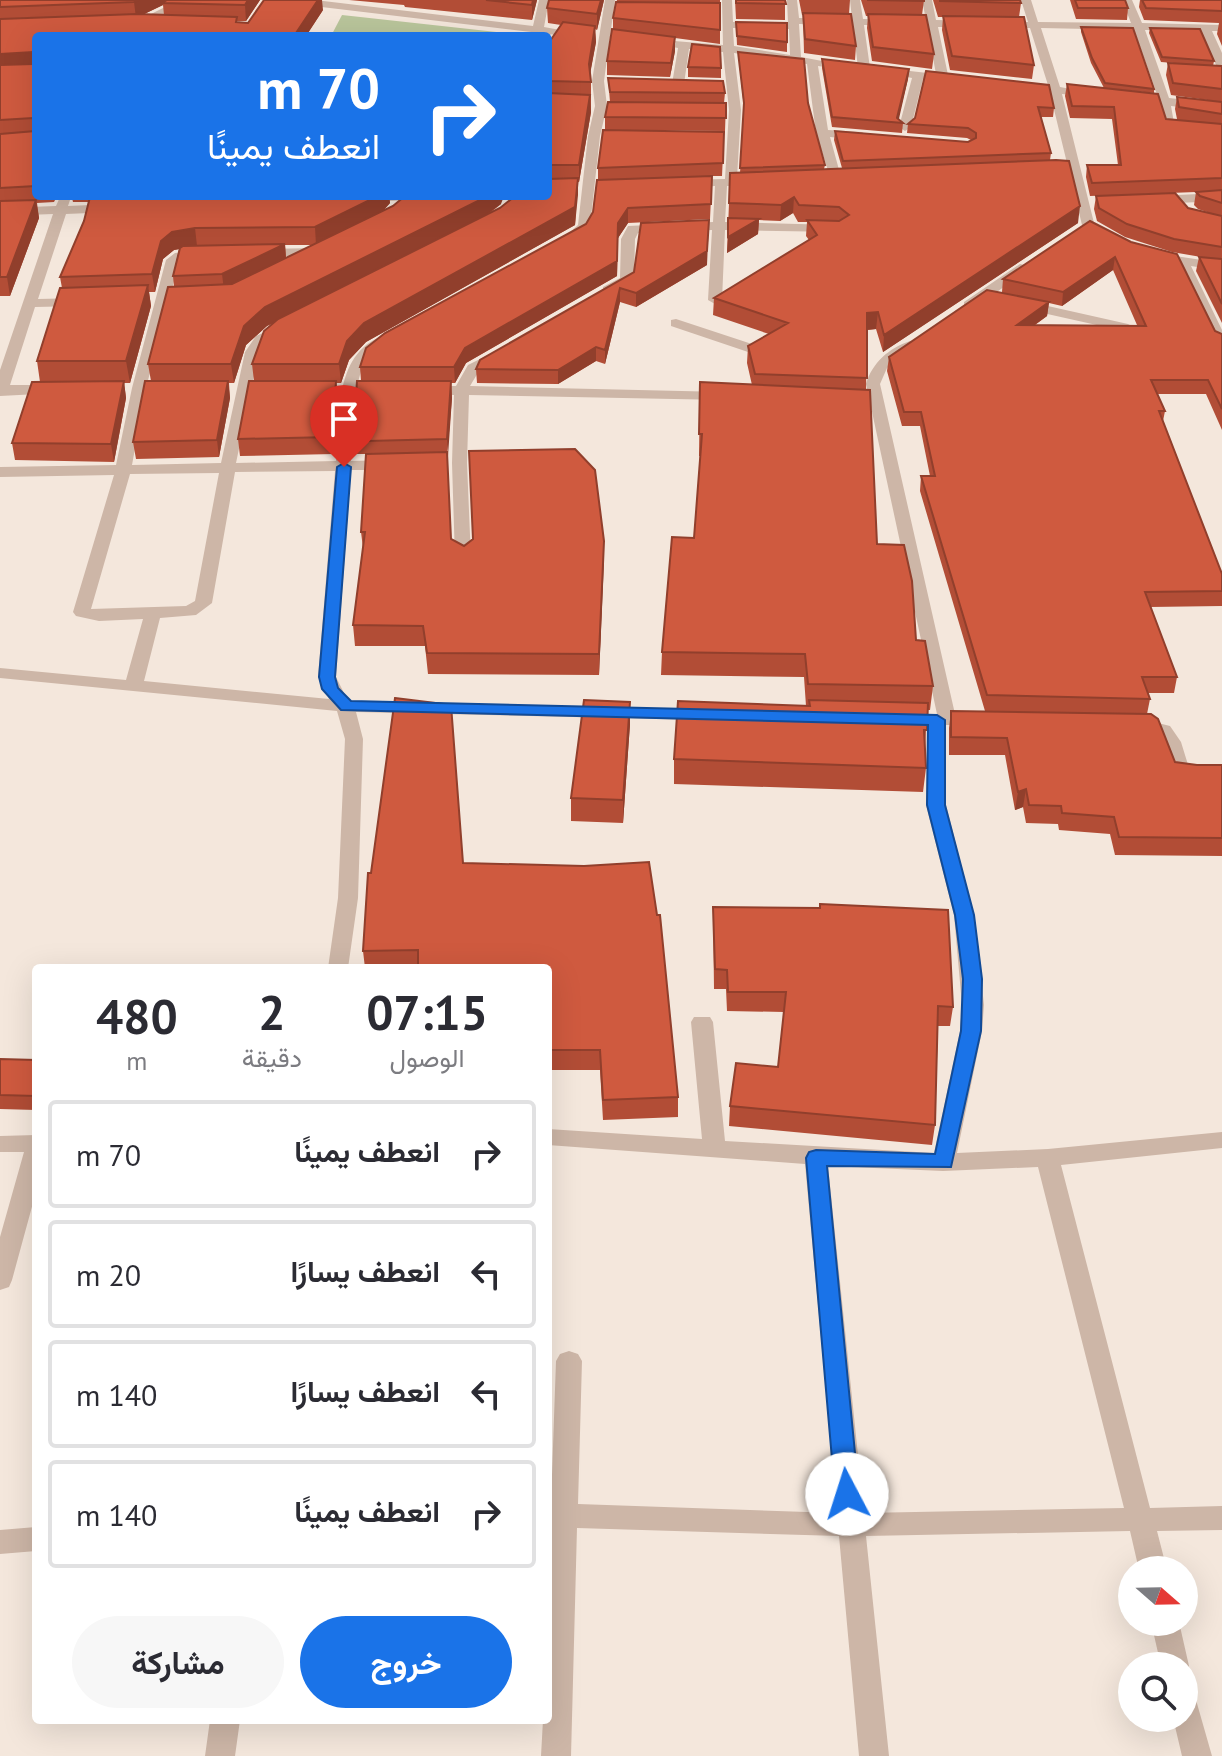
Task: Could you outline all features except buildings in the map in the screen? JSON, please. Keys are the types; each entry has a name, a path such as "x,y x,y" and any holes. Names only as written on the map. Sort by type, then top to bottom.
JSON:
{"street":[{"path":"124,30 187,0"},
{"path":"288,0 336,3 396,13 456,15 538,30 621,39"},
{"path":"396,13 401,0"},
{"path":"538,30 544,0"},
{"path":"792,0 796,60"},
{"path":"855,0 864,68"},
{"path":"927,0 943,78"},
{"path":"1026,0 1055,90 1081,203 1081,229 1116,244"},
{"path":"1144,1 1128,1 1138,26 1163,68 1168,125 1198,130"},
{"path":"555,248 580,233 584,226 602,136 598,81 609,5 623,10"},
{"path":"712,11 727,6 729,49 724,85 735,110 726,182 716,226 715,300"},
{"path":"794,21 1222,28"},
{"path":"727,25 791,26 794,21"},
{"path":"139,24 167,25"},
{"path":"1205,27 1222,65"},
{"path":"637,41 729,49 812,63 958,79"},
{"path":"678,84 684,46"},
{"path":"812,63 822,133 842,177 820,178"},
{"path":"1209,72 1222,73"},
{"path":"895,139 907,134 918,75"},
{"path":"598,81 611,82"},
{"path":"1004,84 1103,95"},
{"path":"1119,96 1221,108"},
{"path":"720,110 735,110"},
{"path":"822,133 880,138"},
{"path":"718,138 733,138"},
{"path":"1057,168 1072,168"},
{"path":"663,185 775,180"},
{"path":"1145,201 1222,197"},
{"path":"1177,199 1191,215"},
{"path":"396,214 403,200"},
{"path":"1081,203 1097,202"},
{"path":"0,212 63,203 120,207"},
{"path":"63,203 0,391 77,389"},
{"path":"593,298 627,280 628,239 633,229 716,226 838,230"},
{"path":"243,253 324,249 293,265"},
{"path":"1138,252 1222,267"},
{"path":"212,253 186,254 173,260 139,388 123,471 81,609 87,614 190,611 206,599 242,389 252,352 261,339 300,318"},
{"path":"960,311 997,299 1035,260"},
{"path":"1182,262 1222,344"},
{"path":"997,299 1128,328"},
{"path":"29,303 89,302"},
{"path":"676,323 759,351"},
{"path":"339,964 348,898 354,739 352,719 346,706 331,689 327,677 349,390 355,363 362,354 406,328"},
{"path":"928,334 883,362 875,372 869,403 942,720 936,805 964,915 973,1005 971,1031 944,1162"},
{"path":"463,559 460,463 462,390 465,377 472,369 510,347"},
{"path":"406,390 734,397"},
{"path":"0,472 402,465"},
{"path":"134,684 153,613"},
{"path":"0,673 346,706 719,715"},
{"path":"890,719 994,721"},
{"path":"1113,722 1153,723 1160,727 1168,733 1180,768"},
{"path":"702,1022 714,1150"},
{"path":"552,1137 816,1158 944,1162 1048,1160 1222,1140"},
{"path":"0,1144 32,1143"},
{"path":"816,1158 874,1756"},
{"path":"1048,1160 1150,1556"},
{"path":"0,1280 32,1164"},
{"path":"556,1756 557,1515 569,1361"},
{"path":"557,1515 850,1525 1222,1518"},
{"path":"0,1542 32,1539"},
{"path":"220,1756 224,1724"},
{"path":"1191,1732 1197,1756"}],"green space":[{"path":"342,15 497,32 333,32"}],"route":[{"path":"344,467 327,677 331,689 346,706 937,720 936,805 964,915 972,979 971,1031 944,1162 816,1158 847,1494"}]}
